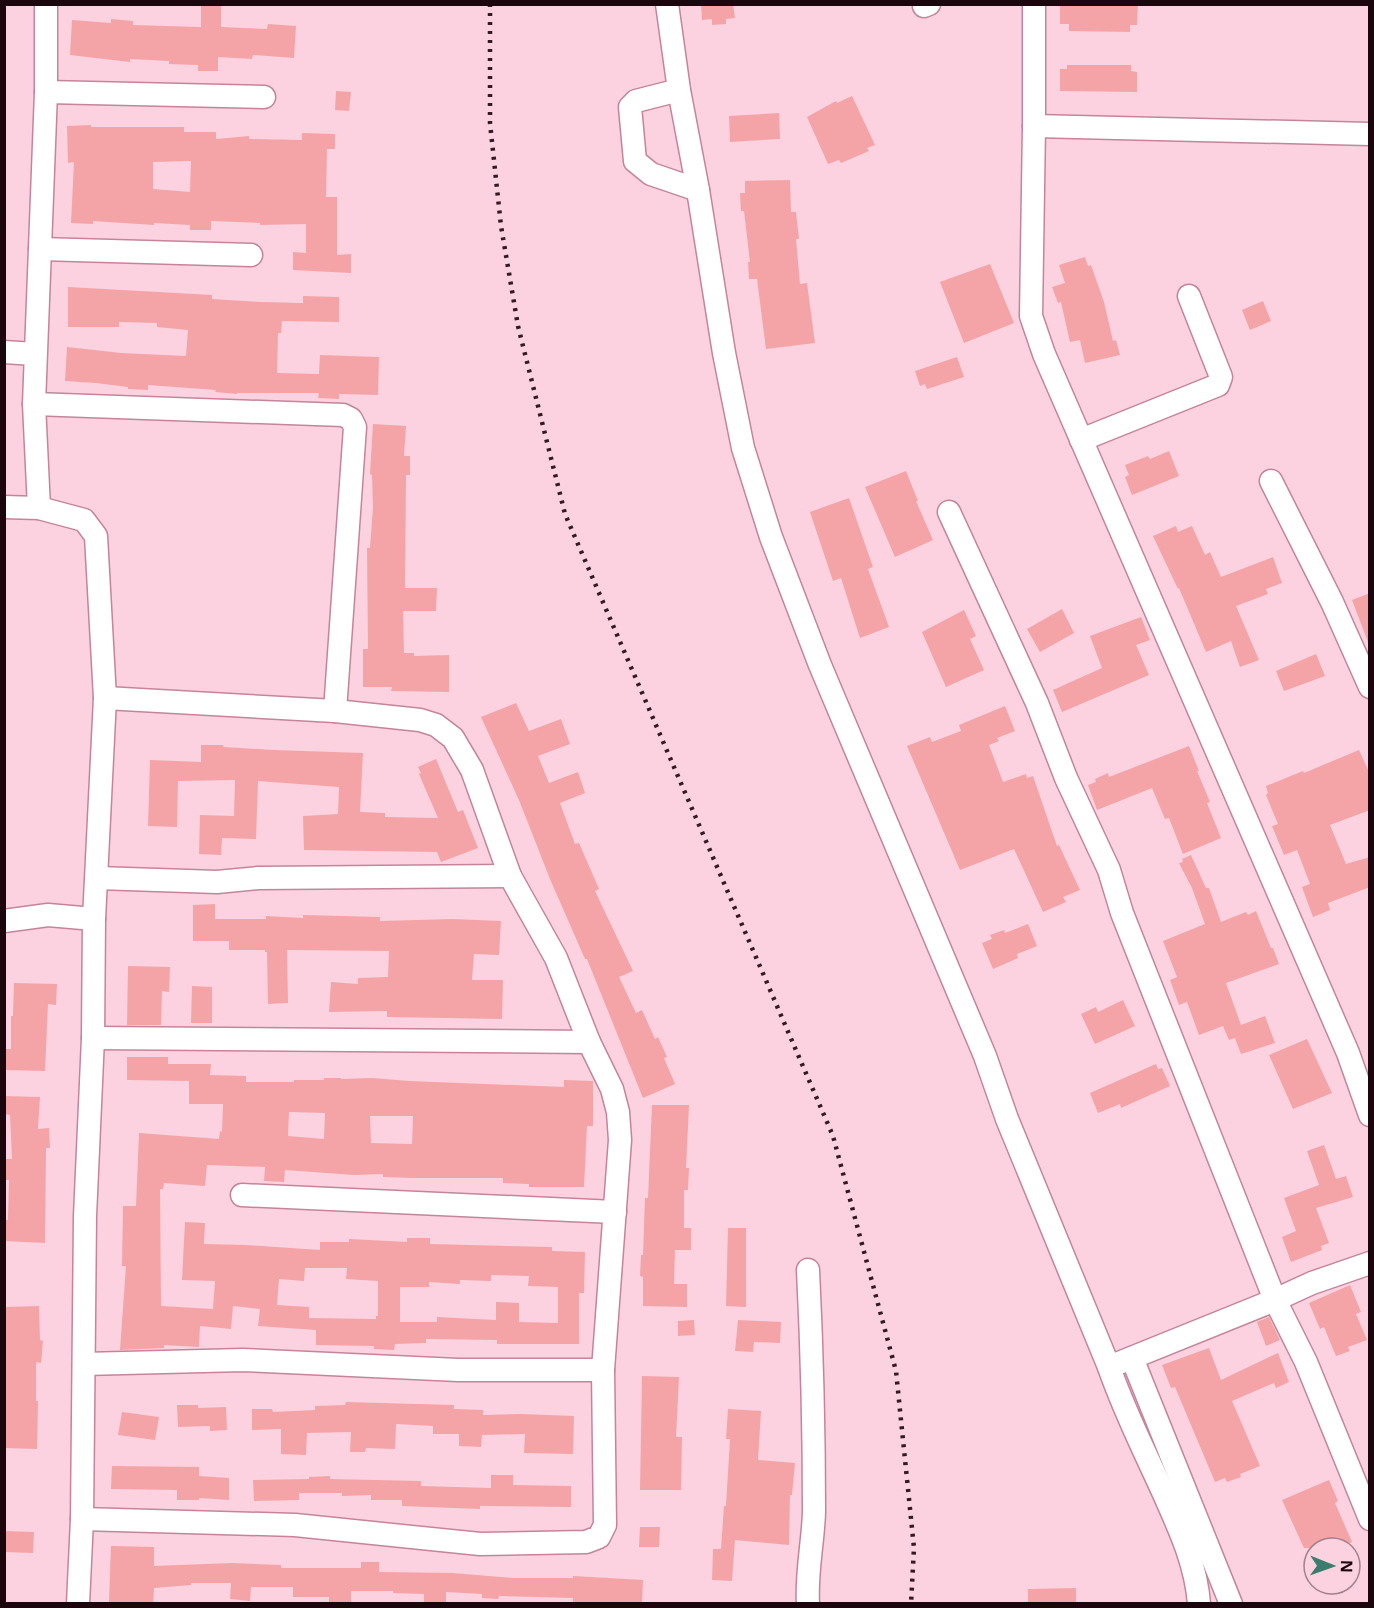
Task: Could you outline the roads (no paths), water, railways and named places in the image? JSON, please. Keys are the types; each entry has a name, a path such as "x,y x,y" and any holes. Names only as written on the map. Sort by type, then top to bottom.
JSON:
{"street":[{"path":"39,508 33,404 46,92 46,4"},
{"path":"667,4 679,90 698,190 724,353 743,448 771,537 820,666 985,1056 1007,1119 1119,1395 1189,1551 1198,1585 1199,1604"},
{"path":"1034,4 1030,316 1081,440 1348,1053 1370,1115"},
{"path":"679,90 636,101 630,107 634,161 651,174 698,190"},
{"path":"46,92 264,97"},
{"path":"1034,126 1370,134"},
{"path":"40,249 251,255"},
{"path":"1081,440 1221,382 1189,296"},
{"path":"4,352 35,354"},
{"path":"33,404 342,415 351,419 355,427 335,711"},
{"path":"1271,481 1332,602 1370,687"},
{"path":"4,507 39,508 84,520 96,536 105,698 94,919 93,1038 85,1216 82,1519 78,1604"},
{"path":"949,512 1037,703 1066,778 1109,870 1122,913 1275,1300 1306,1362 1370,1519"},
{"path":"82,1519 295,1526 480,1544 586,1542 599,1537 605,1525 603,1370 620,1140 618,1112 612,1089 589,1042 556,958 510,876 472,770 453,738 436,725 420,720 335,711 105,698"},
{"path":"97,878 217,882 258,878 510,876"},
{"path":"4,921 48,915 94,919"},
{"path":"93,1038 589,1042"},
{"path":"242,1195 615,1212"},
{"path":"1109,1367 1275,1300 1311,1283 1370,1263"},
{"path":"808,1270 814,1439 813,1522 807,1583 808,1604"},
{"path":"1132,1358 1231,1604"},
{"path":"84,1364 243,1360 458,1370 603,1370"}],"railway":[{"path":"490,4 490,123 501,226 518,326 565,514 833,1136 896,1371 914,1548 911,1604"}]}
